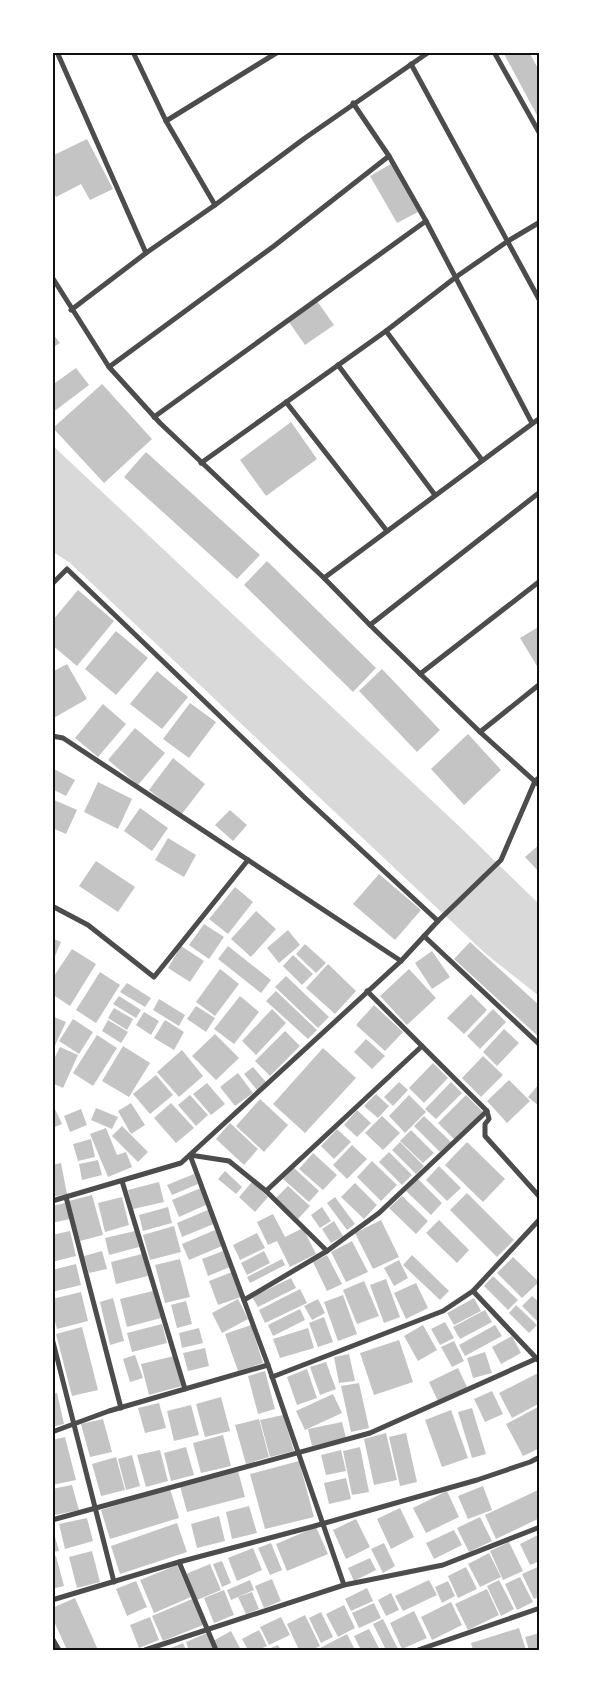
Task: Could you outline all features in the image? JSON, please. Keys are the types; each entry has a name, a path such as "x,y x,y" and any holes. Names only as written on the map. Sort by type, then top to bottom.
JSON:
{"street":[{"path":"57,52 146,253"},
{"path":"133,52 166,121 215,205"},
{"path":"166,121 278,52"},
{"path":"71,310 146,253 215,205 352,104 429,52"},
{"path":"494,52 540,134"},
{"path":"411,64 540,301"},
{"path":"352,104 390,156 532,423"},
{"path":"109,367 274,246 390,156"},
{"path":"154,416 426,221"},
{"path":"201,463 386,332 456,277 508,241 540,222"},
{"path":"52,277 71,310 109,367 154,416 201,463 324,578 480,732 537,779 540,786"},
{"path":"386,332 482,460"},
{"path":"338,366 435,495"},
{"path":"286,402 387,531"},
{"path":"324,578 540,418"},
{"path":"370,625 540,492"},
{"path":"52,584 67,569 298,791 438,921"},
{"path":"420,674 540,581"},
{"path":"480,732 540,684"},
{"path":"52,736 64,738 400,961"},
{"path":"52,1201 181,1163 400,961 438,921 502,860 537,779"},
{"path":"52,906 88,925 154,977 248,860"},
{"path":"424,936 540,1045"},
{"path":"367,991 487,1111 489,1119 485,1124 485,1136 538,1195"},
{"path":"266,1191 422,1046"},
{"path":"244,1300 327,1250 379,1213 487,1111"},
{"path":"190,1154 229,1161 266,1191 327,1250"},
{"path":"190,1154 268,1365 344,1585"},
{"path":"122,1181 185,1388"},
{"path":"66,1197 121,1408"},
{"path":"272,1377 443,1312 473,1291 540,1219"},
{"path":"52,1520 370,1433 539,1359 473,1291"},
{"path":"52,1338 114,1582"},
{"path":"52,1432 185,1388 268,1365"},
{"path":"52,1600 179,1562 323,1524 477,1480 540,1458"},
{"path":"145,1650 344,1585 443,1565 540,1527"},
{"path":"179,1562 216,1650"},
{"path":"418,1650 540,1608"},
{"path":"52,1638 59,1650"}],"shaded area":[{"path":"52,445 460,827 539,904 539,996 486,954 69,562 53,552"}],"building":[{"path":"503,52 529,52 540,72 540,121"},
{"path":"87,139 113,189 90,200 81,184 56,197 52,190 52,156"},
{"path":"391,164 418,212 397,223 370,176"},
{"path":"317,301 334,325 305,345 289,322"},
{"path":"52,333 60,343 52,348"},
{"path":"76,368 89,385 52,413 52,385"},
{"path":"102,384 152,439 104,483 53,428"},
{"path":"291,422 317,459 266,496 240,460"},
{"path":"146,452 260,555 237,579 124,477"},
{"path":"267,561 376,668 353,692 244,585"},
{"path":"78,590 114,621 77,666 52,645 52,621"},
{"path":"540,626 540,671 520,638"},
{"path":"116,631 148,658 116,695 85,669"},
{"path":"67,664 87,699 52,719 52,672"},
{"path":"382,669 440,730 417,752 359,691"},
{"path":"157,671 188,697 162,729 130,704"},
{"path":"190,703 216,722 189,758 163,739"},
{"path":"103,704 126,724 98,757 75,738"},
{"path":"135,728 165,753 138,785 108,760"},
{"path":"468,734 501,770 464,805 431,769"},
{"path":"173,758 205,784 181,815 149,790"},
{"path":"52,768 75,780 66,796 52,789"},
{"path":"98,782 132,799 118,829 84,812"},
{"path":"52,799 77,810 66,834 52,828"},
{"path":"140,808 168,828 152,851 124,831"},
{"path":"230,810 247,825 233,841 215,825"},
{"path":"168,838 196,855 184,877 155,860"},
{"path":"540,844 540,873 525,857"},
{"path":"96,861 135,887 118,912 79,886"},
{"path":"379,874 421,910 395,940 353,904"},
{"path":"235,887 253,902 228,934 209,919"},
{"path":"256,911 276,929 251,957 231,939"},
{"path":"204,924 224,937 209,959 189,945"},
{"path":"288,930 300,945 279,963 267,948"},
{"path":"52,938 61,942 52,963"},
{"path":"470,942 540,1006 540,1038 454,959"},
{"path":"305,944 326,963 316,973 296,954"},
{"path":"181,946 204,961 190,982 168,968"},
{"path":"228,946 271,980 261,993 218,959"},
{"path":"72,949 96,964 70,1006 52,994 52,979"},
{"path":"432,951 450,977 432,989 415,963"},
{"path":"293,955 313,974 302,985 283,966"},
{"path":"328,964 356,991 335,1014 306,988"},
{"path":"220,969 239,984 215,1016 196,1002"},
{"path":"409,969 436,998 407,1025 380,996"},
{"path":"100,972 120,985 96,1023 76,1010"},
{"path":"286,976 329,1017 318,1028 275,987"},
{"path":"127,983 151,998 145,1007 120,992"},
{"path":"276,991 317,1030 308,1039 266,1001"},
{"path":"471,994 487,1010 464,1034 447,1018"},
{"path":"119,996 141,1010 136,1018 113,1004"},
{"path":"240,996 259,1012 234,1044 214,1029"},
{"path":"159,999 185,1015 179,1026 153,1010"},
{"path":"374,1005 403,1032 385,1051 356,1025"},
{"path":"196,1006 215,1018 206,1032 187,1019"},
{"path":"114,1008 133,1019 127,1030 108,1018"},
{"path":"272,1009 286,1023 256,1055 242,1041"},
{"path":"493,1009 506,1022 480,1049 467,1036"},
{"path":"144,1012 159,1021 151,1035 136,1025"},
{"path":"52,1016 66,1022 52,1052"},
{"path":"73,1019 93,1032 79,1054 59,1041"},
{"path":"108,1020 128,1032 121,1043 102,1031"},
{"path":"165,1020 184,1032 174,1050 154,1038"},
{"path":"504,1029 519,1043 497,1066 483,1052"},
{"path":"285,1031 300,1046 270,1076 255,1061"},
{"path":"215,1034 239,1058 216,1080 192,1056"},
{"path":"97,1035 117,1048 93,1086 73,1073"},
{"path":"366,1039 385,1056 372,1069 354,1052"},
{"path":"123,1046 150,1063 129,1097 102,1081"},
{"path":"60,1047 78,1055 63,1088 52,1083 52,1063"},
{"path":"323,1048 356,1078 305,1133 273,1104"},
{"path":"182,1050 203,1076 179,1097 157,1072"},
{"path":"483,1056 503,1075 481,1097 462,1078"},
{"path":"433,1063 448,1078 424,1103 409,1088"},
{"path":"253,1067 266,1082 257,1090 244,1074"},
{"path":"238,1073 253,1093 235,1106 220,1087"},
{"path":"156,1075 173,1095 150,1114 133,1094"},
{"path":"509,1080 530,1101 507,1123 487,1101"},
{"path":"399,1082 408,1090 393,1106 384,1097"},
{"path":"451,1082 462,1093 436,1119 425,1109"},
{"path":"207,1083 225,1104 211,1115 193,1094"},
{"path":"540,1083 540,1107 528,1097"},
{"path":"376,1094 389,1106 378,1118 364,1106"},
{"path":"190,1095 208,1115 196,1126 178,1105"},
{"path":"409,1095 426,1112 405,1133 389,1116"},
{"path":"466,1095 483,1112 455,1140 438,1123"},
{"path":"260,1099 288,1125 264,1152 236,1126"},
{"path":"52,1103 62,1124 52,1128"},
{"path":"131,1103 145,1125 131,1134 118,1111"},
{"path":"171,1103 194,1128 176,1143 154,1118"},
{"path":"96,1108 118,1117 112,1129 91,1120"},
{"path":"81,1109 87,1125 70,1132 64,1116"},
{"path":"357,1110 371,1123 357,1137 344,1125"},
{"path":"382,1116 400,1133 383,1150 365,1133"},
{"path":"424,1116 451,1142 440,1152 414,1126"},
{"path":"230,1123 258,1149 244,1165 216,1139"},
{"path":"122,1126 148,1152 138,1162 112,1136"},
{"path":"106,1128 117,1155 126,1152 132,1167 108,1177 90,1134"},
{"path":"337,1129 351,1142 334,1159 321,1146"},
{"path":"411,1130 434,1153 423,1163 400,1141"},
{"path":"91,1139 95,1157 78,1161 73,1144"},
{"path":"400,1142 424,1166 416,1174 392,1150"},
{"path":"467,1142 505,1179 483,1202 445,1165"},
{"path":"352,1145 367,1159 347,1179 333,1165"},
{"path":"389,1152 412,1175 402,1185 379,1162"},
{"path":"313,1153 337,1175 323,1190 299,1169"},
{"path":"98,1160 102,1175 82,1180 79,1164"},
{"path":"372,1161 397,1185 381,1201 357,1177"},
{"path":"61,1163 67,1194 52,1197 52,1165"},
{"path":"439,1166 461,1188 447,1201 426,1180"},
{"path":"293,1167 319,1191 309,1202 283,1179"},
{"path":"225,1171 242,1187 236,1194 218,1179"},
{"path":"194,1174 198,1184 172,1195 167,1185"},
{"path":"418,1179 442,1203 431,1215 406,1191"},
{"path":"159,1182 164,1202 133,1209 128,1190"},
{"path":"252,1182 268,1197 255,1212 239,1197"},
{"path":"355,1183 377,1205 364,1219 341,1197"},
{"path":"288,1186 310,1206 298,1219 276,1198"},
{"path":"201,1188 208,1204 179,1217 172,1200"},
{"path":"467,1193 514,1240 497,1257 450,1210"},
{"path":"92,1195 103,1235 80,1241 69,1201"},
{"path":"402,1196 428,1221 416,1234 389,1208"},
{"path":"122,1197 129,1225 105,1232 98,1203"},
{"path":"335,1197 355,1224 347,1230 327,1203"},
{"path":"65,1203 70,1219 52,1223 52,1206"},
{"path":"168,1207 172,1223 143,1231 139,1215"},
{"path":"322,1207 331,1221 320,1228 311,1215"},
{"path":"210,1209 216,1223 182,1237 177,1223"},
{"path":"273,1214 285,1237 303,1228 316,1254 290,1267 277,1241 268,1245 257,1222"},
{"path":"381,1220 399,1257 373,1269 355,1233"},
{"path":"439,1220 469,1250 457,1263 426,1233"},
{"path":"334,1221 343,1236 331,1243 322,1229"},
{"path":"174,1226 181,1252 150,1260 143,1235"},
{"path":"215,1230 222,1246 189,1260 182,1244"},
{"path":"70,1231 76,1256 52,1262 52,1235"},
{"path":"135,1231 139,1247 109,1255 105,1238"},
{"path":"257,1233 265,1248 240,1260 233,1245"},
{"path":"352,1241 368,1272 346,1282 331,1252"},
{"path":"102,1251 107,1269 89,1273 84,1256"},
{"path":"223,1251 230,1267 208,1276 202,1259"},
{"path":"264,1251 270,1263 247,1275 241,1263"},
{"path":"142,1254 148,1276 116,1284 111,1262"},
{"path":"327,1255 342,1284 327,1291 313,1262"},
{"path":"412,1255 449,1291 440,1300 403,1265"},
{"path":"513,1257 539,1282 522,1298 497,1273"},
{"path":"180,1259 190,1297 165,1303 155,1265"},
{"path":"282,1259 285,1265 250,1283 247,1277"},
{"path":"399,1260 408,1278 394,1286 384,1268"},
{"path":"76,1264 81,1285 52,1292 52,1270"},
{"path":"232,1272 241,1297 218,1305 209,1281"},
{"path":"493,1276 518,1300 508,1310 484,1286"},
{"path":"291,1278 296,1288 258,1307 252,1297"},
{"path":"386,1279 400,1317 384,1323 370,1285"},
{"path":"364,1281 379,1316 357,1324 343,1290"},
{"path":"416,1283 428,1308 406,1319 394,1293"},
{"path":"300,1289 307,1303 265,1323 259,1310"},
{"path":"153,1291 161,1318 127,1327 120,1299"},
{"path":"81,1292 88,1321 57,1329 52,1310 52,1299"},
{"path":"343,1295 357,1334 338,1341 324,1302"},
{"path":"532,1296 540,1303 540,1324 522,1306"},
{"path":"113,1298 124,1341 110,1345 100,1302"},
{"path":"474,1298 481,1311 454,1325 447,1313"},
{"path":"238,1299 248,1319 222,1333 212,1313"},
{"path":"318,1299 325,1313 312,1320 304,1306"},
{"path":"186,1301 192,1324 177,1328 171,1305"},
{"path":"516,1305 537,1325 529,1333 509,1313"},
{"path":"300,1309 305,1320 273,1336 268,1325"},
{"path":"485,1310 492,1322 460,1339 453,1327"},
{"path":"324,1317 333,1342 318,1347 309,1323"},
{"path":"445,1322 454,1338 440,1345 431,1329"},
{"path":"162,1324 167,1343 132,1352 127,1333"},
{"path":"251,1325 263,1363 238,1371 225,1334"},
{"path":"423,1325 437,1350 418,1361 404,1336"},
{"path":"495,1325 502,1336 465,1356 459,1345"},
{"path":"82,1327 98,1390 72,1396 56,1334"},
{"path":"199,1328 203,1343 182,1348 179,1333"},
{"path":"308,1328 314,1348 280,1358 273,1339"},
{"path":"512,1336 521,1353 501,1364 492,1347"},
{"path":"399,1340 413,1382 374,1395 360,1353"},
{"path":"454,1341 464,1361 452,1367 441,1347"},
{"path":"205,1348 209,1366 188,1371 183,1353"},
{"path":"485,1352 492,1373 473,1378 467,1358"},
{"path":"349,1354 355,1381 339,1383 334,1357"},
{"path":"135,1355 143,1378 130,1382 123,1359"},
{"path":"174,1356 182,1386 149,1395 141,1364"},
{"path":"326,1362 336,1389 320,1395 310,1367"},
{"path":"458,1368 467,1387 438,1401 429,1382"},
{"path":"307,1369 317,1398 297,1405 287,1377"},
{"path":"265,1371 275,1409 258,1414 248,1376"},
{"path":"540,1372 540,1403 512,1418 499,1393"},
{"path":"359,1383 369,1428 351,1432 341,1386"},
{"path":"492,1391 503,1414 485,1422 474,1399"},
{"path":"57,1393 64,1424 52,1427 52,1394"},
{"path":"333,1394 342,1413 305,1430 296,1411"},
{"path":"221,1397 230,1431 205,1437 196,1404"},
{"path":"159,1403 166,1428 145,1433 138,1408"},
{"path":"191,1405 199,1435 174,1441 167,1411"},
{"path":"540,1406 540,1448 523,1456 506,1424"},
{"path":"472,1408 486,1454 472,1458 458,1412"},
{"path":"451,1410 468,1458 442,1467 425,1420"},
{"path":"283,1415 294,1451 270,1457 260,1420"},
{"path":"103,1419 112,1452 90,1457 81,1424"},
{"path":"259,1419 269,1457 246,1464 235,1425"},
{"path":"342,1422 346,1438 312,1446 308,1429"},
{"path":"386,1433 397,1480 374,1485 364,1439"},
{"path":"406,1433 417,1482 400,1486 389,1437"},
{"path":"223,1435 231,1466 201,1473 193,1443"},
{"path":"65,1437 76,1480 52,1485 52,1440"},
{"path":"186,1447 194,1475 171,1481 164,1453"},
{"path":"360,1447 369,1492 352,1495 343,1451"},
{"path":"160,1450 168,1481 146,1487 137,1455"},
{"path":"341,1450 346,1471 326,1475 321,1455"},
{"path":"132,1455 140,1486 126,1490 118,1459"},
{"path":"116,1457 125,1490 101,1496 92,1464"},
{"path":"299,1461 314,1517 265,1529 250,1474"},
{"path":"238,1471 245,1497 187,1512 180,1486"},
{"path":"346,1478 351,1499 329,1504 324,1483"},
{"path":"72,1485 79,1510 55,1515 52,1504 52,1489"},
{"path":"483,1486 492,1510 468,1519 458,1496"},
{"path":"170,1489 179,1518 110,1539 101,1510"},
{"path":"540,1489 540,1518 496,1539 485,1515"},
{"path":"447,1491 459,1517 426,1533 413,1508"},
{"path":"249,1506 257,1533 232,1539 226,1512"},
{"path":"400,1508 414,1537 391,1549 377,1519"},
{"path":"219,1516 225,1541 197,1548 191,1524"},
{"path":"480,1517 492,1541 469,1552 457,1528"},
{"path":"87,1518 93,1541 65,1549 59,1524"},
{"path":"356,1519 370,1547 346,1559 333,1530"},
{"path":"177,1523 187,1552 120,1574 111,1546"},
{"path":"52,1526 59,1551 52,1552"},
{"path":"316,1527 328,1554 287,1571 276,1544"},
{"path":"454,1530 462,1545 434,1559 426,1543"},
{"path":"540,1534 540,1561 530,1565 520,1544"},
{"path":"509,1542 523,1571 503,1580 490,1551"},
{"path":"271,1543 282,1570 270,1575 258,1548"},
{"path":"384,1543 395,1566 383,1573 371,1549"},
{"path":"253,1548 262,1570 237,1581 228,1558"},
{"path":"92,1551 100,1582 77,1588 69,1557"},
{"path":"489,1553 501,1577 480,1587 468,1564"},
{"path":"56,1556 64,1586 52,1589 52,1557"},
{"path":"370,1558 376,1570 354,1581 348,1568"},
{"path":"222,1561 231,1583 222,1587 213,1564"},
{"path":"210,1564 221,1590 197,1600 186,1574"},
{"path":"177,1565 191,1597 154,1613 140,1580"},
{"path":"540,1566 540,1596 534,1599 522,1574"},
{"path":"466,1567 477,1589 458,1598 448,1576"},
{"path":"520,1577 533,1602 517,1610 505,1584"},
{"path":"272,1579 281,1601 264,1608 255,1586"},
{"path":"250,1580 254,1590 231,1600 227,1590"},
{"path":"429,1580 437,1595 403,1611 395,1596"},
{"path":"499,1580 514,1609 501,1616 487,1586"},
{"path":"136,1581 147,1607 127,1616 116,1589"},
{"path":"448,1581 455,1596 442,1603 435,1587"},
{"path":"367,1588 373,1601 351,1611 345,1599"},
{"path":"487,1589 499,1615 468,1630 455,1604"},
{"path":"224,1590 234,1615 214,1623 204,1598"},
{"path":"252,1592 259,1609 246,1614 238,1597"},
{"path":"391,1593 399,1610 386,1616 378,1600"},
{"path":"75,1598 98,1650 67,1650 52,1617 52,1608"},
{"path":"192,1599 203,1625 163,1641 152,1616"},
{"path":"451,1602 462,1625 432,1640 421,1617"},
{"path":"374,1603 381,1618 359,1628 352,1613"},
{"path":"344,1605 355,1628 338,1637 326,1614"},
{"path":"414,1611 427,1638 402,1649 390,1623"},
{"path":"321,1612 333,1637 321,1643 309,1618"},
{"path":"305,1615 320,1646 311,1650 299,1650 287,1624"},
{"path":"150,1617 159,1640 139,1648 130,1625"},
{"path":"281,1617 290,1635 269,1645 260,1627"},
{"path":"383,1619 398,1649 386,1650 373,1624"},
{"path":"519,1628 526,1650 473,1650 471,1643"},
{"path":"369,1629 380,1650 361,1650 354,1636"},
{"path":"259,1630 267,1646 258,1650 248,1650 242,1639"},
{"path":"231,1631 241,1650 217,1650 213,1641"},
{"path":"207,1633 215,1650 189,1650 186,1642"},
{"path":"540,1633 540,1650 529,1650 525,1637"},
{"path":"347,1634 355,1650 321,1650 320,1648"},
{"path":"183,1643 186,1650 166,1650"},
{"path":"278,1645 281,1650 266,1650"}]}
